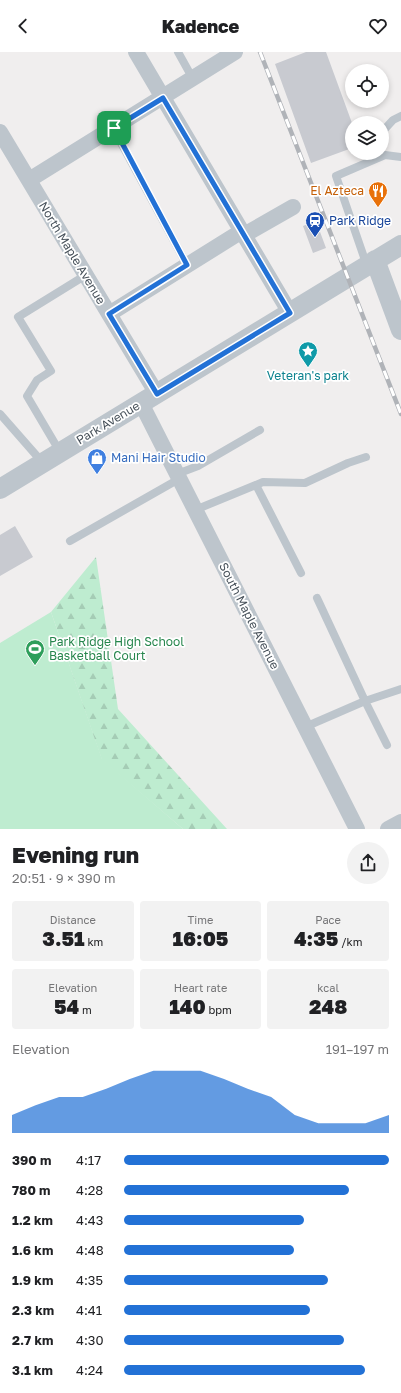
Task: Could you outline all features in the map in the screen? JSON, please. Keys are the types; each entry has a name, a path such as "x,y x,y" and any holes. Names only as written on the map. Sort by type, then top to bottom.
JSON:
{"street":[{"path":"136,52 290,313"},
{"path":"29,180 163,98 230,53"},
{"name":"North Maple Avenue","path":"0,132 109,314 149,399"},
{"path":"109,314 187,265 293,207"},
{"name":"Park Avenue","path":"0,489 401,245"},
{"path":"371,263 401,330"},
{"name":"South Maple Avenue","path":"149,399 178,476 357,829"},
{"path":"388,829 401,822"}],"lane":[{"path":"178,52 193,79"},
{"path":"389,124 393,120 401,116"},
{"path":"114,128 187,265"},
{"path":"389,155 401,157"},
{"path":"370,160 336,176 371,263"},
{"path":"52,458 27,396 37,380 51,371 18,317 86,275"},
{"path":"0,414 52,458"},
{"path":"70,541 178,476 260,430"},
{"path":"195,510 263,482 305,483 348,463 366,458"},
{"path":"256,485 300,573"},
{"path":"317,598 387,745"},
{"path":"305,727 365,701 401,689"}],"green space":[{"path":"96,557 118,709 227,829 183,829 102,760 51,612"},
{"path":"51,612 102,759 183,829 0,829 0,643"}],"building":[{"path":"306,52 326,52 345,104 345,108 347,108 349,116 345,116 345,151 311,163 275,64"},
{"path":"316,221 326,248 313,253 303,226"},
{"path":"15,526 33,557 0,576 0,535"}],"railway":[{"path":"260,52 401,414"}],"place":[{"name":"El Azteca","path":"378,208"},
{"name":"Park Ridge","path":"315,238"},
{"name":"Veteran's park","path":"308,368"},
{"name":"Mani Hair Studio","path":"97,475"},
{"name":"Park Ridge High School Basketball Court","path":"35,666"}],"route":[{"path":"163,98 290,313 157,394 109,314 187,265 114,128 163,98"}]}
